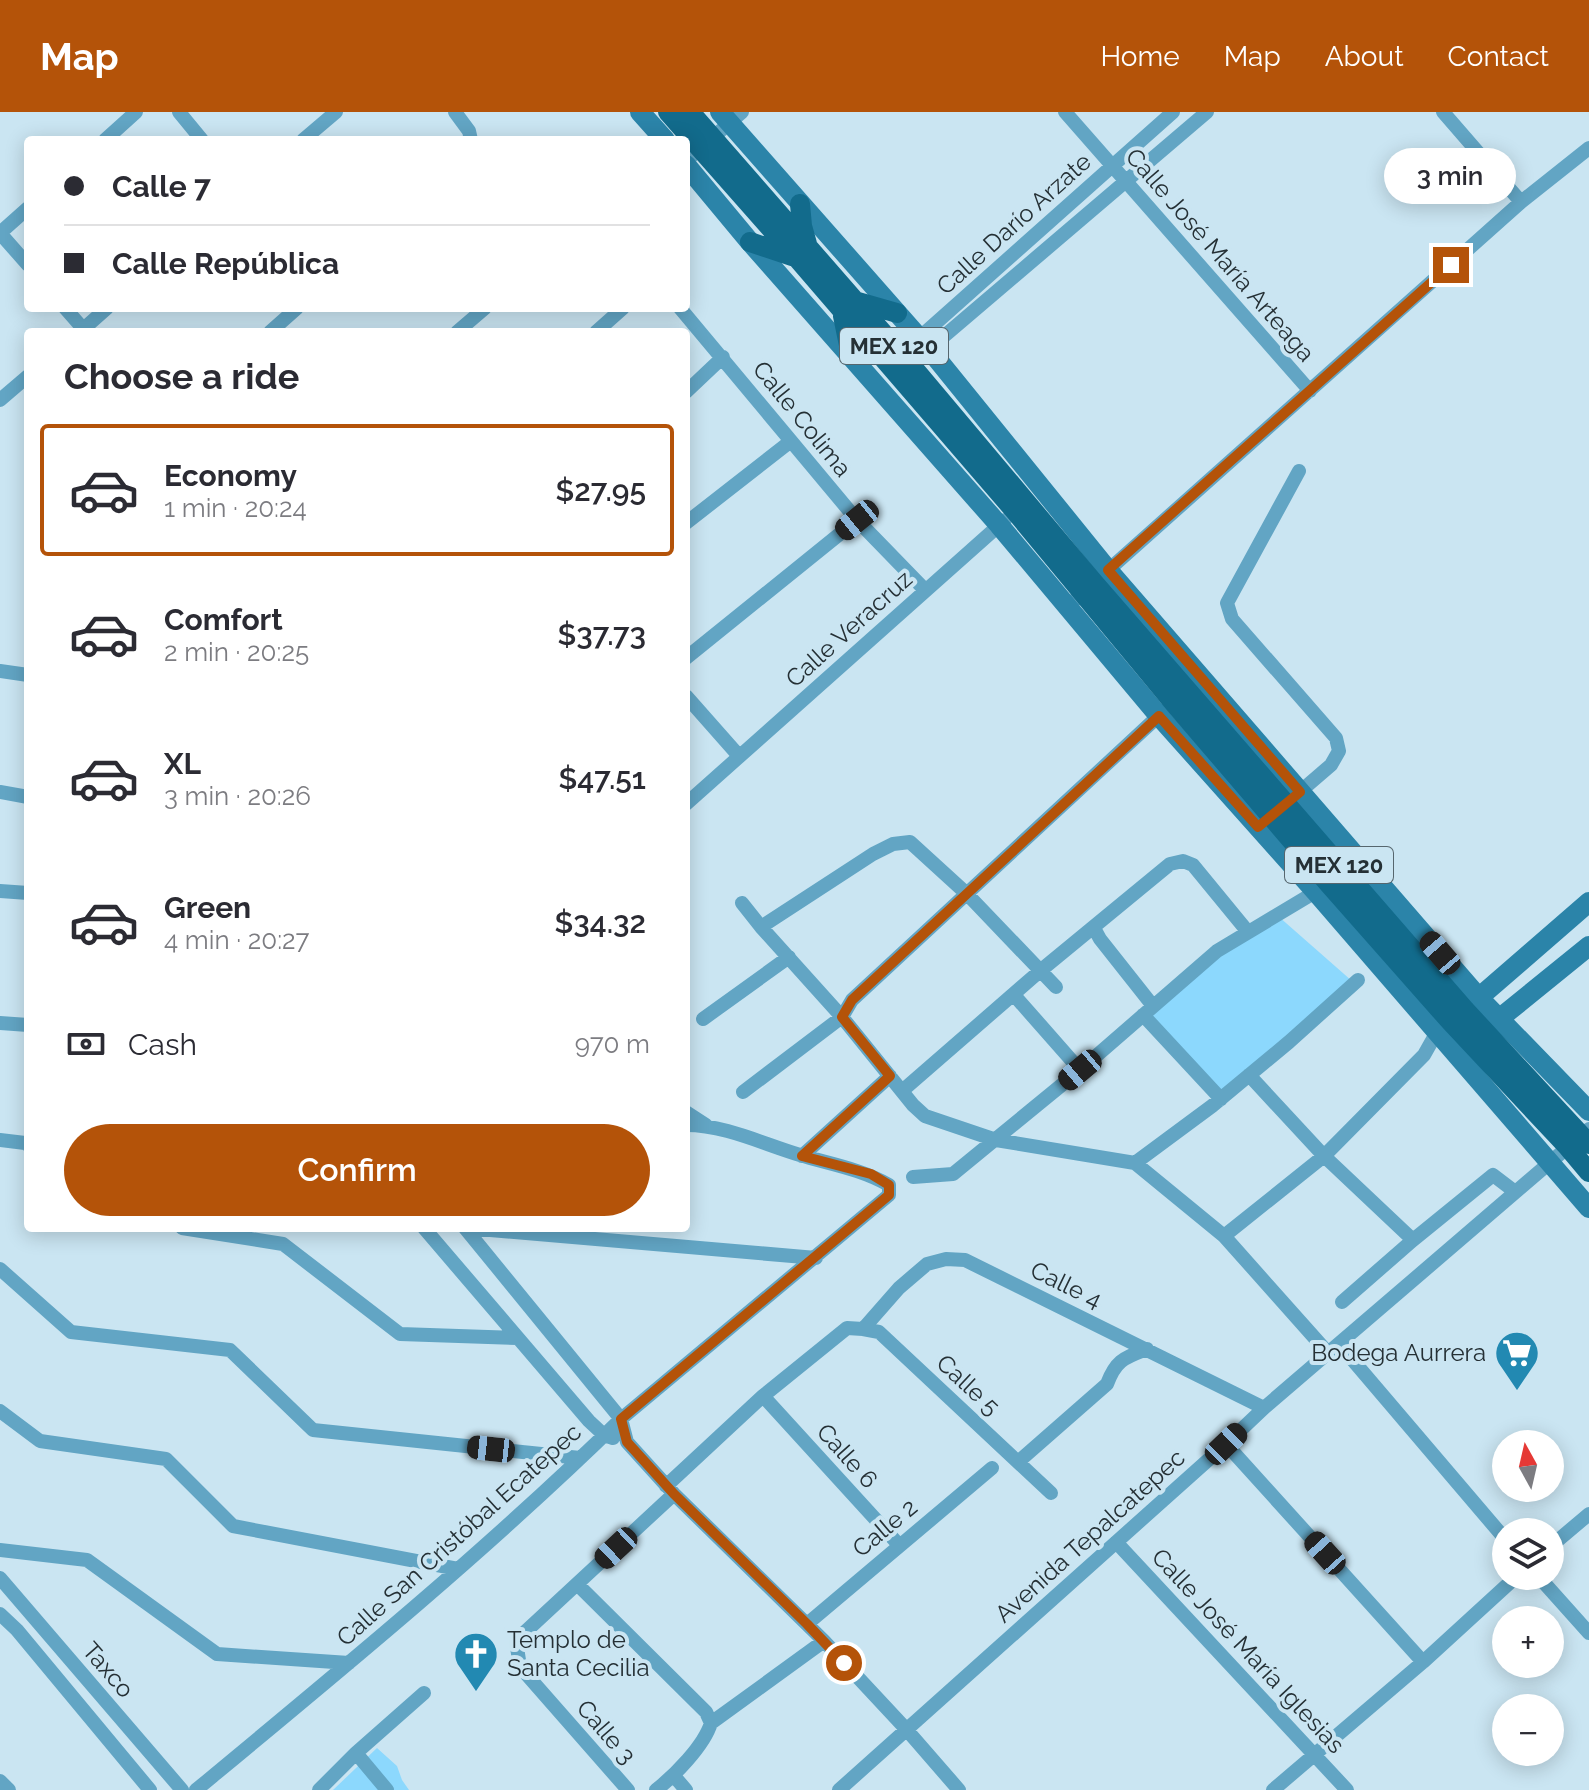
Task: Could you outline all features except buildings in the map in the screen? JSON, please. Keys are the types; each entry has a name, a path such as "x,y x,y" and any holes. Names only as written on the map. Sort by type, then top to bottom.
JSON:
{"main road":[{"name":"MEX 120","path":"668,112 704,132 803,253 1021,507 1095,582 1279,810 1467,1025"},
{"path":"750,242 803,253 800,204"},
{"path":"851,355 849,307 897,313"},
{"name":"MEX 120","path":"1095,582 1166,710 1279,810 1322,888 1582,1139 1589,1172"}],"street":[{"path":"109,136 136,112"},
{"path":"179,112 199,136"},
{"path":"308,136 336,112"},
{"path":"455,112 470,136"},
{"path":"640,112 661,136"},
{"name":"Calle José María Arteaga","path":"1065,112 1310,391"},
{"name":"Calle Darío Arzate","path":"924,343 1173,112"},
{"name":"Calle Darío Arzate","path":"924,343 1127,181 1207,112"},
{"path":"1443,112 1521,202"},
{"path":"704,132 800,204 924,343 1042,489 1095,582"},
{"path":"704,132 750,242 999,525 1067,607 1166,710 852,1000 842,1017 743,1092"},
{"path":"1067,607 1521,202 1589,148"},
{"path":"24,212 0,233 24,260"},
{"path":"68,312 81,328"},
{"path":"86,328 103,312"},
{"path":"274,328 292,312"},
{"path":"462,328 480,312"},
{"path":"600,328 618,312"},
{"name":"Calle Colima","path":"684,312 857,520 925,590"},
{"path":"690,388 723,357"},
{"path":"0,400 24,379"},
{"path":"690,520 791,441"},
{"path":"1279,810 1331,765 1339,751 1336,738 1232,619 1227,603 1299,471"},
{"name":"Calle Veracruz","path":"690,800 1042,489"},
{"path":"690,655 857,520"},
{"path":"0,671 24,674"},
{"path":"690,701 739,756"},
{"path":"0,792 24,796"},
{"path":"761,927 873,854 893,844 910,842 967,894 1056,987"},
{"path":"902,1091 1170,864 1183,861 1193,865 1248,932"},
{"path":"913,1177 953,1174 1080,1070 1217,951 1322,888"},
{"path":"0,891 24,893"},
{"path":"1467,1025 1589,902"},
{"path":"742,903 925,1116 996,1140 1135,1163 1224,1236 1334,1349 1492,1524"},
{"path":"1094,928 1148,1010 1216,1102"},
{"path":"1224,1236 1324,1156 1424,1055 1589,946"},
{"path":"703,1019 789,957"},
{"path":"1135,1163 1249,1075 1358,980"},
{"path":"1014,995 1080,1070"},
{"path":"0,1023 24,1025"},
{"path":"1467,1025 1589,1111"},
{"path":"1467,1025 1549,1162 1589,1208"},
{"path":"1249,1075 1324,1156 1413,1240"},
{"path":"690,1114 707,1125 802,1156 890,1076"},
{"path":"690,1125 707,1125"},
{"name":"Avenida Tepalcatepec","path":"839,1790 1264,1408 1514,1191 1582,1139"},
{"path":"0,1140 24,1144"},
{"name":"Calle San Cristóbal Ecatepec","path":"196,1790 458,1569 621,1419 889,1195 889,1185 871,1174 802,1156"},
{"path":"1342,1302 1493,1175 1514,1191"},
{"path":"207,1232 283,1244 400,1334 517,1338"},
{"path":"427,1232 589,1421 604,1435 627,1442"},
{"path":"469,1232 621,1419 627,1442 670,1490 824,1641 959,1790"},
{"path":"513,1232 816,1258"},
{"name":"Calle 4","path":"863,1329 899,1288 927,1264 946,1259 965,1260 1264,1408"},
{"path":"0,1269 71,1332 230,1350 313,1430 580,1458"},
{"name":"Calle 5","path":"847,1328 879,1332 1051,1493"},
{"name":"Calle 3","path":"628,1790 520,1667 517,1647 524,1633 577,1584 763,1396 847,1328"},
{"path":"1018,1462 1107,1384 1112,1370 1122,1359 1147,1349"},
{"name":"Calle 6","path":"763,1396 899,1545"},
{"path":"0,1411 40,1441 166,1459 233,1526 458,1569"},
{"path":"1226,1444 1423,1662"},
{"name":"Calle 2","path":"807,1624 992,1468"},
{"path":"1564,1535 1589,1514"},
{"name":"Calle José María Iglesias","path":"1116,1542 1347,1790"},
{"path":"0,1550 87,1560 217,1654 349,1663"},
{"name":"Taxco","path":"0,1578 182,1790"},
{"path":"577,1584 706,1712 711,1723"},
{"path":"1273,1790 1502,1590"},
{"path":"1551,1590 1589,1633"},
{"name":"Taxco","path":"0,1614 17,1630 150,1790"},
{"path":"0,1631 17,1630"},
{"path":"656,1790 674,1776 708,1733 711,1723 824,1641"},
{"path":"319,1790 424,1693"},
{"path":"356,1753 387,1790"},
{"path":"674,1776 686,1790"},
{"path":"0,1781 9,1790"}],"shaded area":[{"path":"1278,916 1352,981 1221,1096 1145,1014 1218,952"},
{"path":"377,1748 397,1766 409,1790 333,1790"}],"place":[{"name":"Bodega Aurrera","path":"1517,1392"},
{"name":"Templo de Santa Cecilia","path":"476,1693"}],"route":[{"path":"844,1663 674,1494 627,1442 621,1419 889,1195 889,1185 871,1174 802,1156 890,1076 842,1017 852,1000 1159,716 1258,827 1300,792 1108,570 1451,265"}]}
